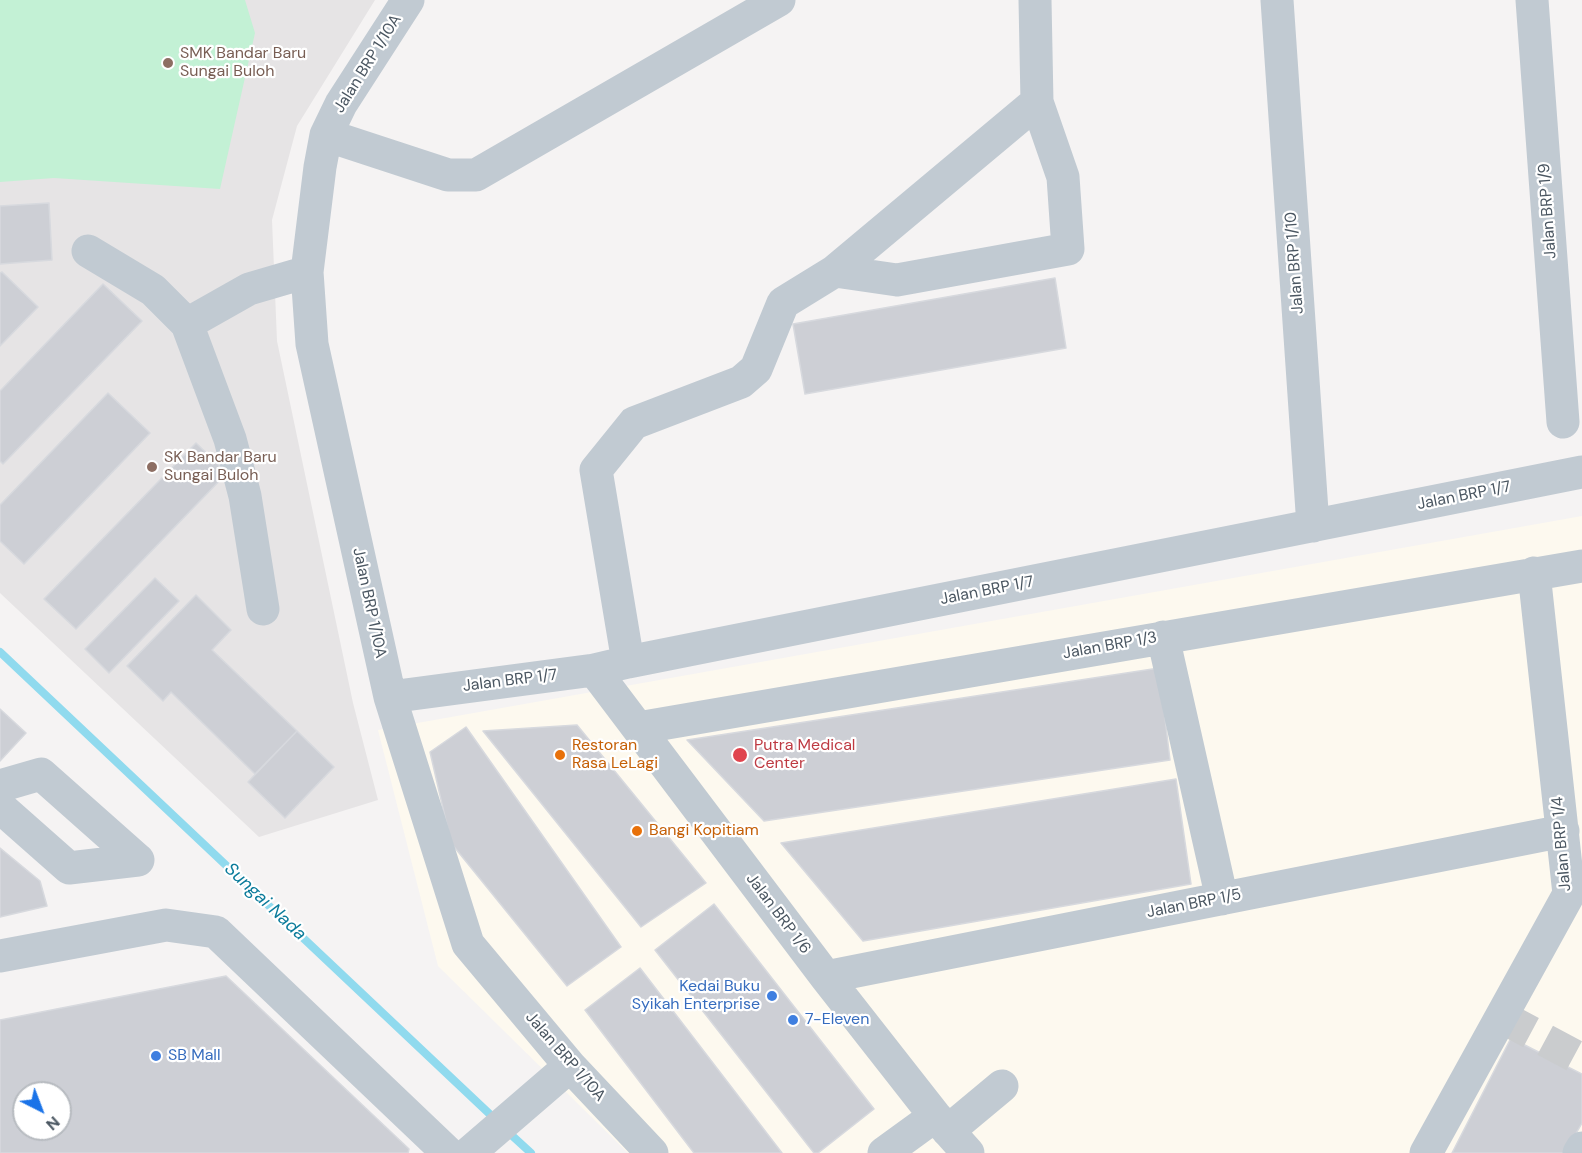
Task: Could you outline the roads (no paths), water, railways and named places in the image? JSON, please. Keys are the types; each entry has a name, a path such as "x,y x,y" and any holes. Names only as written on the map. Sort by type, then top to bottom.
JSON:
{"street":[{"name":"Jalan BRP 1/10A","path":"408,0 341,104 326,135 307,272 312,344 390,697 468,944 570,1066 652,1153"},
{"path":"326,135 448,175 476,175 779,0"},
{"path":"835,272 897,280 1068,249 1063,177 1037,102 1035,0"},
{"name":"Jalan BRP 1/10","path":"1277,0 1313,526"},
{"name":"Jalan BRP 1/9","path":"1532,0 1563,422"},
{"path":"628,662 596,470 634,423 741,382 756,369 783,303 835,272 1037,102"},
{"path":"88,251 153,290 187,324 230,439 245,496 263,609"},
{"path":"187,324 249,289 307,272"},
{"name":"Jalan BRP 1/7","path":"390,697 594,670 1582,472"},
{"name":"Jalan BRP 1/3","path":"638,728 1582,566"},
{"name":"Jalan BRP 1/4","path":"1426,1153 1569,894 1534,573"},
{"path":"1163,637 1222,899"},
{"name":"Jalan BRP 1/6","path":"594,670 826,977 951,1133"},
{"path":"0,786 41,774 138,860 69,868 0,807"},
{"name":"Jalan BRP 1/5","path":"826,977 1563,831"},
{"path":"0,982 11,954 166,925 216,932 465,1150 531,1100 570,1066"},
{"path":"884,1153 951,1133 1002,1086"},
{"path":"1579,1153 1582,1148"}],"waterway":[{"name":"Sungai Nada","path":"0,652 496,1120"},
{"name":"Sungai Nada","path":"507,1131 531,1153"}],"tunnel":[{"path":"1502,1017 1582,1060"}],"place":[{"name":"SMK Bandar Baru Sungai Buloh","path":"168,63"},
{"name":"SK Bandar Baru Sungai Buloh","path":"152,467"},
{"name":"Restoran Rasa LeLagi","path":"560,755"},
{"name":"Putra Medical Center","path":"740,755"},
{"name":"Bangi Kopitiam","path":"637,831"},
{"name":"Kedai Buku Syikah Enterprise","path":"772,996"},
{"name":"7-Eleven","path":"793,1020"},
{"name":"SB Mall","path":"156,1056"}]}
